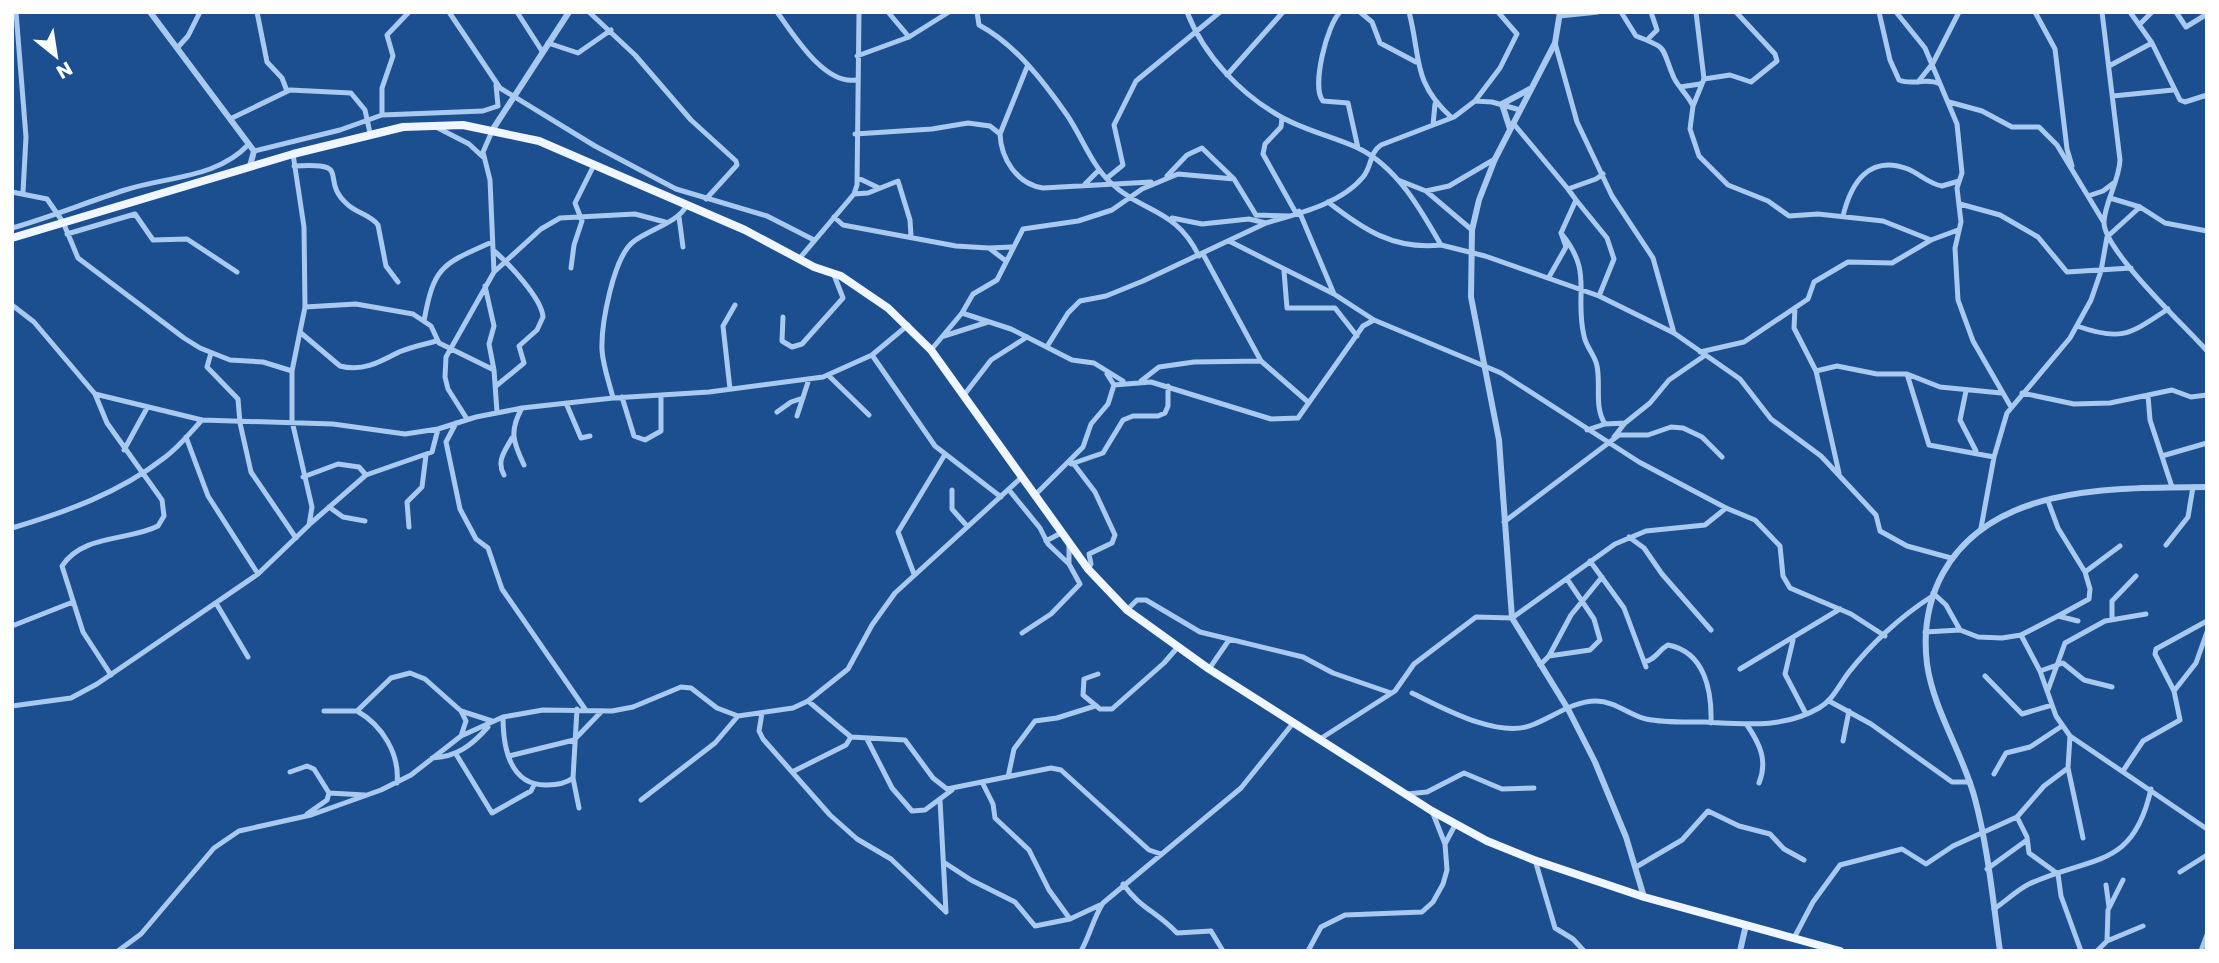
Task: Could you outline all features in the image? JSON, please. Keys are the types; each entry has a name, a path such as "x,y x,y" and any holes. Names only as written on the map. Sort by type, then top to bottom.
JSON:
{"main road":[{"path":"12,238 250,166 370,133 430,124 493,129 540,141 745,230 867,293 908,325 931,350 1088,569 1127,610 1177,648 1432,811 1455,825 1534,860 1644,897 1840,951"}],"street":[{"path":"16,12 26,137 23,192"},
{"path":"150,12 254,151"},
{"path":"178,47 188,36 200,12"},
{"path":"257,12 267,62 282,78 287,91"},
{"path":"382,115 384,80 393,56 387,35 409,12"},
{"path":"449,12 496,85 512,96 617,159 676,189 766,216 814,240"},
{"path":"517,12 542,51"},
{"path":"483,158 485,141 569,12"},
{"path":"589,12 611,30 691,120 738,163 706,199"},
{"path":"777,12 800,44 835,78 856,80"},
{"path":"799,259 854,194 858,178 855,134 859,12"},
{"path":"888,12 909,37"},
{"path":"857,56 909,37 948,12"},
{"path":"977,12 979,25 997,34 1050,88 1099,170 1112,184 1169,217 1202,224 1249,219 1266,223"},
{"path":"1187,12 1194,34 1227,75 1282,118 1358,148 1398,180 1419,205 1441,246"},
{"path":"1107,178 1123,165 1114,125 1136,81 1220,12"},
{"path":"1227,75 1283,12"},
{"path":"1329,12 1337,15 1326,40 1318,92 1323,101 1348,103 1358,148"},
{"path":"1360,12 1372,22 1380,43 1416,62"},
{"path":"1409,12 1416,62 1435,104 1451,117"},
{"path":"1048,345 1068,313 1080,301 1106,296 1201,255 1266,223 1328,202 1362,179 1377,147 1451,117 1475,101 1500,68 1517,34 1498,12"},
{"path":"1598,12 1560,14 1555,43 1495,159 1479,200 1472,230 1471,298 1499,440 1512,618 1568,709 1605,784 1636,867 1644,897"},
{"path":"1621,12 1636,36 1649,38 1665,52 1693,106"},
{"path":"1649,38 1657,30 1651,12"},
{"path":"1696,12 1702,82 1693,106 1690,129 1699,156 1728,185 1768,201 1789,216 1843,216 1889,223 1931,240"},
{"path":"1681,87 1730,75 1751,82 1777,61 1775,54 1736,12"},
{"path":"1879,12 1895,75 1903,82 1930,80 1940,84"},
{"path":"1896,12 1923,44 1933,62 1957,124 1961,178 1957,188 1961,222 1955,248 1958,300 1973,341 2011,407"},
{"path":"1918,82 1933,62 1959,12"},
{"path":"2035,12 2055,49 2067,149 2076,176"},
{"path":"2102,12 2120,160 2104,223"},
{"path":"2130,12 2152,43 2173,90 2184,102 2207,95"},
{"path":"2140,24 2152,12"},
{"path":"2176,12 2186,27 2207,13"},
{"path":"548,43 578,52 611,30"},
{"path":"1555,43 1570,102 1612,196 1653,258 1674,333"},
{"path":"2109,66 2152,43"},
{"path":"1027,67 1000,134 1005,160 1030,186 1043,188 1112,184 1161,180 1186,174 1234,179"},
{"path":"496,85 501,114"},
{"path":"1502,104 1531,88"},
{"path":"2113,96 2173,90"},
{"path":"230,118 287,91 351,93 360,103 370,133"},
{"path":"1475,101 1502,104 1520,110"},
{"path":"1949,102 1982,111 2005,125 2039,127 2057,145 2104,223 2107,237 2101,271 2077,326 2056,358 2011,407 1994,457 1981,528"},
{"path":"1433,125 1435,104"},
{"path":"1502,104 1511,126 1568,189 1607,238 1614,260 1599,296"},
{"path":"254,151 340,130 382,115 483,111 498,106"},
{"path":"1282,118 1281,127 1265,144 1263,155 1295,213 1334,294"},
{"path":"855,134 932,130 968,123 990,126 1000,134"},
{"path":"430,124 469,144 483,158 489,173 494,272"},
{"path":"12,228 136,186 175,180 225,164 249,144"},
{"path":"931,350 962,313 973,294 997,281 1021,231 1028,227 1078,220 1112,210 1161,180 1187,155 1202,148 1234,179 1256,215"},
{"path":"250,166 254,151"},
{"path":"293,154 304,228 305,307 292,371 292,421 303,477 312,506 309,525"},
{"path":"1426,191 1449,186 1495,159"},
{"path":"295,166 324,164 330,167 343,200 379,225 386,267 398,282"},
{"path":"572,268 581,218 575,203 594,165"},
{"path":"1843,216 1850,194 1869,169 1905,168 1942,186 1961,178"},
{"path":"1085,184 1099,170"},
{"path":"1568,189 1603,174"},
{"path":"858,178 879,188"},
{"path":"1398,180 1426,191 1472,230"},
{"path":"2088,196 2103,191 2117,180"},
{"path":"854,194 868,193 894,181 900,183 911,236"},
{"path":"12,192 23,192 47,199 63,222 74,254 192,344 230,360 263,362 292,371"},
{"path":"2110,198 2140,207 2165,223 2207,231"},
{"path":"1549,278 1566,247 1561,233 1576,200"},
{"path":"1328,202 1357,225 1383,240 1420,248 1441,246 1471,252 1599,296 1674,333 1740,379 1771,419 1839,473 1876,515 1880,531 1907,546 1951,558"},
{"path":"1960,204 2000,215 2038,237 2057,258 2063,271 2131,268"},
{"path":"682,247 679,217 686,206"},
{"path":"2107,237 2140,207"},
{"path":"1249,219 1256,215 1295,213"},
{"path":"67,234 135,214 153,240 187,239 237,272"},
{"path":"467,419 448,389 445,377 450,350 494,272 547,224 566,216 581,218 635,214 664,222"},
{"path":"613,398 604,365 602,337 616,276 629,246 664,222 679,217"},
{"path":"834,217 843,225 956,246 1012,247"},
{"path":"1169,217 1187,234 1201,255 1261,361 1308,402"},
{"path":"1504,522 1611,440 1625,423 1650,403 1669,380 1702,354 1735,347 1808,299 1814,282 1844,264 1892,263 1931,240 1958,230"},
{"path":"1561,233 1579,258 1582,270 1584,339 1597,365 1599,413 1611,440"},
{"path":"2107,237 2131,268 2207,351"},
{"path":"1229,241 1334,294 1374,320 1484,365 1587,430 1611,440 1726,509 1755,520 1782,549 1783,576 1790,588 1840,609 1885,636"},
{"path":"424,321 430,289 440,271 452,260 492,242"},
{"path":"989,248 1006,261"},
{"path":"493,250 506,261 543,309 544,317 537,330 519,346 524,363 496,386"},
{"path":"1284,271 1287,308 1335,308 1357,335"},
{"path":"783,317 782,341 792,347 802,344 843,298 834,275"},
{"path":"485,286 494,326 489,344 498,412"},
{"path":"305,307 356,303 414,314 433,328 438,341 450,350 494,370"},
{"path":"12,305 34,322 77,377 95,394 202,420 292,421 405,434 438,429 467,419 522,408 730,389 828,376 872,355 908,325"},
{"path":"730,389 723,326 735,305"},
{"path":"1795,308 1795,331 1816,371 1839,473"},
{"path":"2077,326 2103,335 2115,335 2134,330 2168,309"},
{"path":"962,313 991,321 1048,345 1072,360 1094,363 1126,382"},
{"path":"1114,385 1142,381 1168,386 1271,419 1298,418 1363,326 1374,320"},
{"path":"944,336 991,321"},
{"path":"301,333 340,366 347,368 378,364 400,352 438,341"},
{"path":"964,395 991,360 1027,337"},
{"path":"211,353 207,367 237,397 240,422 254,479 296,538"},
{"path":"872,355 944,456 977,476 1001,497"},
{"path":"1142,381 1159,367 1194,362 1261,361"},
{"path":"1816,371 1836,366 1877,374 1906,374 1940,387 2001,393"},
{"path":"1035,495 1071,464 1083,447 1091,424 1108,404 1114,385 1106,371"},
{"path":"1906,374 1926,442 1994,457"},
{"path":"828,376 869,415"},
{"path":"797,416 809,379"},
{"path":"1071,464 1103,453 1123,420 1133,416 1158,416 1165,413 1168,406 1168,386"},
{"path":"2022,393 2074,404 2110,403 2172,390 2191,397 2207,395"},
{"path":"1966,391 1960,420 1976,451"},
{"path":"95,394 102,416 162,500 165,509 162,522 146,530 102,540 64,562 62,573 85,635 111,675"},
{"path":"2148,395 2150,420 2172,487"},
{"path":"622,397 634,436 645,440 661,431 661,396"},
{"path":"777,412 791,402 803,398"},
{"path":"566,403 581,438 590,436"},
{"path":"124,450 147,408"},
{"path":"504,474 499,467 500,460 512,438 513,424 522,408"},
{"path":"12,528 71,510 143,473 164,458 202,420"},
{"path":"456,423 446,442 460,509 477,538 488,548 502,589 585,709"},
{"path":"1587,430 1605,424 1625,423"},
{"path":"1611,440 1683,428 1702,437 1722,457"},
{"path":"12,706 71,698 111,675 258,574 366,475 426,455 435,447 438,429"},
{"path":"186,437 208,496 258,574"},
{"path":"512,438 524,465"},
{"path":"2162,456 2207,443"},
{"path":"409,527 407,502 422,487 426,455"},
{"path":"914,574 898,532 944,456"},
{"path":"303,477 338,464 359,467 366,475"},
{"path":"1071,464 1095,492 1115,535 1112,543 1089,554 1091,564 1088,569"},
{"path":"118,951 141,934 198,864 239,831 303,817 372,794 397,783 461,736 503,717 543,710 602,711 633,707 681,687 691,688 717,708 738,716 793,708 808,701 836,682 848,670 872,625 895,593 1023,477"},
{"path":"2166,545 2188,517 2193,487"},
{"path":"2000,951 1982,834 1970,782 1928,668 1925,632 1932,595 1951,558 1981,528 2012,512 2091,491 2207,487"},
{"path":"952,490 951,509 967,526"},
{"path":"1009,490 1041,527 1046,541 1069,565 1080,584 1051,614 1022,633"},
{"path":"1925,632 1960,630 1991,638 2021,635 2077,607 2090,597 2085,572 2059,528 2048,501"},
{"path":"329,507 344,517 365,521"},
{"path":"1320,739 1391,693 1414,664 1476,617 1512,618 1590,561 1629,537 1646,531 1698,527 1710,522 1726,509"},
{"path":"1644,548 1646,531"},
{"path":"1046,541 1061,533"},
{"path":"1629,537 1644,548 1662,574 1711,630"},
{"path":"1069,543 1069,565"},
{"path":"2085,572 2120,546"},
{"path":"1590,561 1624,608 1645,665 1668,645 1699,663 1708,688 1711,723"},
{"path":"2112,618 2112,601 2136,576"},
{"path":"1540,665 1549,656 1583,600 1602,578"},
{"path":"1549,656 1590,650 1600,640 1599,629 1583,600 1567,579"},
{"path":"1932,595 1946,604 1960,630"},
{"path":"1412,693 1454,713 1510,729 1529,726 1595,701 1610,703 1649,719 1747,725 1781,722 1806,714 1829,701 1850,671 1909,612 1932,595"},
{"path":"1127,610 1137,600 1146,600 1200,632 1303,657 1333,673 1391,693"},
{"path":"12,626 73,602"},
{"path":"216,603 248,657"},
{"path":"2077,607 2082,632"},
{"path":"1740,669 1840,609"},
{"path":"2048,690 2065,643 2112,618 2146,614"},
{"path":"2058,616 2078,621"},
{"path":"2123,771 2143,741 2180,720 2174,691 2155,651 2207,621"},
{"path":"2174,691 2196,663 2207,632"},
{"path":"2021,635 2040,671 2062,726 2070,736 2207,829"},
{"path":"1793,639 1787,653 1785,674 1806,714"},
{"path":"1209,669 1229,640"},
{"path":"1098,674 1087,676 1083,681 1084,698 1106,710 1119,704 1177,648"},
{"path":"2040,671 2058,664 2067,665 2088,682 2112,687"},
{"path":"357,711 391,678 410,673 425,679 461,711 503,732"},
{"path":"1985,676 2022,714 2052,705"},
{"path":"808,701 851,737 905,740 938,783 952,790"},
{"path":"1829,701 1849,711 1952,782 1970,782"},
{"path":"1008,777 1014,749 1035,721 1057,718 1095,706"},
{"path":"577,709 576,767 573,778 579,808"},
{"path":"324,711 357,711 370,719 398,764 397,783"},
{"path":"461,711 466,721 461,736"},
{"path":"509,756 575,740 602,711"},
{"path":"1843,741 1849,711"},
{"path":"762,713 760,735 839,824 857,839 891,859 946,912 946,863 940,799"},
{"path":"642,800 715,743 738,716"},
{"path":"503,717 503,732 509,756 519,775 534,785 556,785 573,778"},
{"path":"1081,951 1090,934 1093,918 1103,904 1123,884 1241,789 1294,722"},
{"path":"432,758 458,752 487,725"},
{"path":"1747,725 1762,750 1759,783"},
{"path":"1994,774 2006,754 2030,747 2062,726"},
{"path":"2070,736 2068,768 2083,838"},
{"path":"792,772 846,745 851,737"},
{"path":"867,738 892,788 909,809 920,812 952,790 1051,768 1061,770 1147,848 1161,854"},
{"path":"453,741 492,813 531,791 534,785"},
{"path":"290,772 304,765 312,768 329,793 338,796 372,794"},
{"path":"1794,938 1812,902 1840,865 1902,849 1926,864 1953,846 2017,817 2044,786 2068,768"},
{"path":"1407,794 1427,792 1464,773 1502,789 1534,788"},
{"path":"982,782 993,804 995,818 1029,850 1049,890 1070,919"},
{"path":"1994,909 2026,886 2112,854 2135,835 2142,823 2151,789"},
{"path":"303,817 327,800 329,793"},
{"path":"1308,951 1321,926 1345,915 1422,912 1427,909 1447,870 1445,844 1432,811"},
{"path":"1636,867 1688,835 1708,811 1739,826 1770,834 1784,849 1804,860"},
{"path":"2017,817 2034,859 2058,874"},
{"path":"1445,844 1455,825"},
{"path":"1987,869 2027,840"},
{"path":"2180,872 2207,855"},
{"path":"1534,860 1555,928 1573,939 1584,951"},
{"path":"946,863 968,878 1015,902 1035,926 1070,919 1103,904"},
{"path":"2058,874 2061,897 2081,951"},
{"path":"2109,907 2123,880"},
{"path":"1123,884 1139,906 1162,917 1177,933 1211,931 1223,951"},
{"path":"2106,885 2109,907 2107,941"},
{"path":"1740,951 1746,925"},
{"path":"2097,951 2107,941 2143,926"},
{"path":"2201,951 2207,935"}]}
